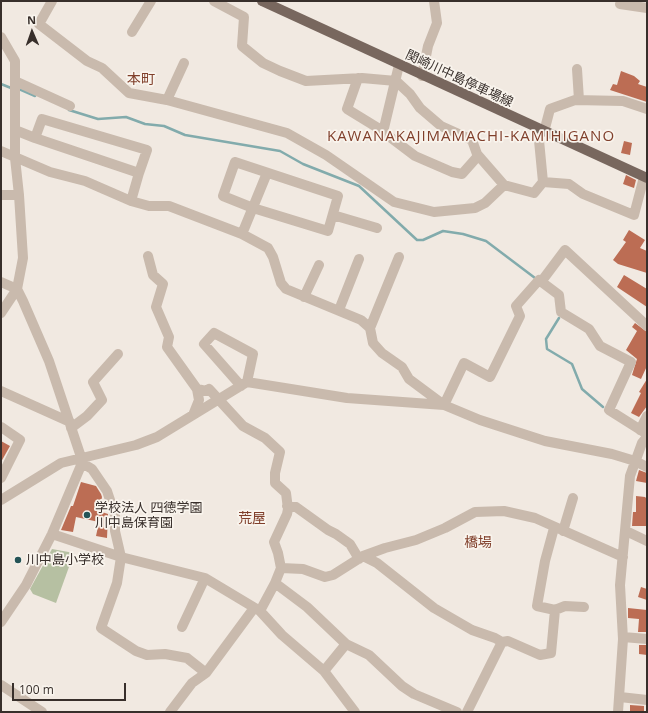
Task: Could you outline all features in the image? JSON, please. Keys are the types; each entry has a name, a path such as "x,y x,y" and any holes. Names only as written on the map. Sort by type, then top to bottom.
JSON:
{"main road":[{"name":"関崎川中島停車場線","path":"262,1 645,178"}],"street":[{"path":"52,1 39,24 88,61 102,68 128,93 167,100 287,133 326,155 394,202 434,212 475,208 485,203 504,185"},
{"path":"132,32 151,1"},
{"path":"214,1 244,17 242,46 263,63 306,81 358,78 396,81 410,94 420,108 441,126 472,140 478,156 504,185 534,193 543,182 541,131 550,109 579,100 623,101 647,109"},
{"path":"422,76 428,46 437,23 434,1"},
{"path":"620,4 647,8"},
{"path":"1,37 15,61 15,158 23,258 17,289 1,313"},
{"path":"167,100 184,63"},
{"path":"383,132 399,65"},
{"path":"578,69 579,100"},
{"path":"358,78 347,109 383,132 415,156 452,172 462,174 478,156"},
{"path":"15,81 70,106"},
{"path":"35,138 42,119 147,150 131,201"},
{"path":"15,130 139,173"},
{"path":"1,151 50,172 85,181 131,201 149,206 169,206 242,234 268,248 273,257 281,283 286,288 304,297 361,320 370,328"},
{"path":"235,162 338,196 328,230 253,208 223,196 235,162"},
{"path":"242,234 267,173"},
{"path":"543,182 570,184 583,194 634,214 645,178"},
{"path":"1,195 19,194"},
{"path":"333,215 377,228"},
{"path":"541,282 565,250 645,320"},
{"path":"148,256 153,274 163,284 156,307 169,337 167,346 197,389 199,400 193,416"},
{"path":"399,257 370,328 373,343 382,353 402,367 409,379 444,405 480,420 545,441 635,461 647,467"},
{"path":"339,310 359,259"},
{"path":"304,297 319,265"},
{"path":"444,405 464,363 490,378 520,316 516,306 539,280 559,295 561,312 589,329 600,346 631,362 609,410 645,434"},
{"path":"1,282 17,289 49,361 82,460 92,469 107,491 115,515 115,530 121,557 117,583 101,628 136,651 147,655 165,654 187,658 206,673"},
{"path":"1,500 60,463 82,460 136,445 157,437 244,384 253,354 214,333 204,344 244,384 347,398 444,405"},
{"path":"71,425 87,416 102,400 93,382 118,354"},
{"path":"170,712 192,683 206,673 257,609 275,583 281,568 274,542 287,514 286,493 275,483 275,474 280,452 265,438 243,426 209,389 206,391 197,389"},
{"path":"1,391 71,425"},
{"path":"618,712 623,638 620,585 630,476 645,434 647,416"},
{"path":"1,427 20,440 1,478"},
{"path":"1,622 26,585 52,534 82,460"},
{"path":"573,498 545,561 537,606 555,610 566,606 584,607"},
{"path":"287,506 296,507 336,534 350,544 361,557 377,563 434,608 472,630 502,642 508,641 540,656 551,653 555,610"},
{"path":"281,568 303,569 325,577 345,568 361,557 385,548 416,540 445,528 475,512 504,511 535,518 559,530 623,557"},
{"path":"626,531 647,541"},
{"path":"52,534 121,557 206,578 257,609 282,635 324,671 355,712"},
{"path":"182,627 206,578"},
{"path":"275,583 307,607 346,644 369,655 402,686 414,694 457,712"},
{"path":"623,638 647,639"},
{"path":"467,712 502,642"},
{"path":"324,671 346,644"},
{"path":"1,685 42,712"},
{"path":"620,697 647,700"}],"green space":[{"path":"52,549 74,553 56,603 33,594 30,589"}],"building":[{"path":"621,71 634,76 640,81 638,84 647,87 647,102 610,90 613,84 617,85"},
{"path":"624,141 632,143 630,155 621,153"},
{"path":"626,175 636,180 634,188 623,184"},
{"path":"629,230 645,240 640,248 647,251 647,273 618,264 613,260 626,242 623,240"},
{"path":"624,275 647,289 647,307 617,287"},
{"path":"635,323 647,332 647,366 641,379 632,375 637,359 626,350 637,331 632,327"},
{"path":"647,379 647,406 639,417 631,413 641,393 639,392"},
{"path":"1,441 10,446 1,462"},
{"path":"639,470 647,473 647,483 636,481"},
{"path":"81,482 96,486 101,494 102,497 99,511 108,514 107,538 96,536 99,522 76,517 73,532 61,530 71,506 73,506"},
{"path":"636,496 645,497 647,499 646,526 632,526 633,512 636,512"},
{"path":"641,587 647,589 647,600 638,597"},
{"path":"628,608 647,610 647,632 638,632 639,619 628,618"},
{"path":"639,645 647,645 647,655 639,654"},
{"path":"630,705 644,706 644,712 630,712"}],"waterway":[{"path":"1,84 11,88"},
{"path":"19,89 35,96"},
{"path":"69,110 98,119 126,117 145,124 164,126 185,135 280,151 303,164 359,186 417,240 423,240 443,231 463,234 486,241 535,278"},
{"path":"559,318 546,339 547,349 572,364 582,389 603,407"}],"place":[{"name":"学校法人 四徳学園 川中島保育園","path":"87,515"},
{"name":"川中島小学校","path":"18,560"}],"district":[{"name":"本町","path":"141,80"},
{"name":"KAWANAKAJIMAMACHI-KAMIHIGANO","path":"471,137"},
{"name":"荒屋","path":"252,519"},
{"name":"橋場","path":"478,543"}]}
